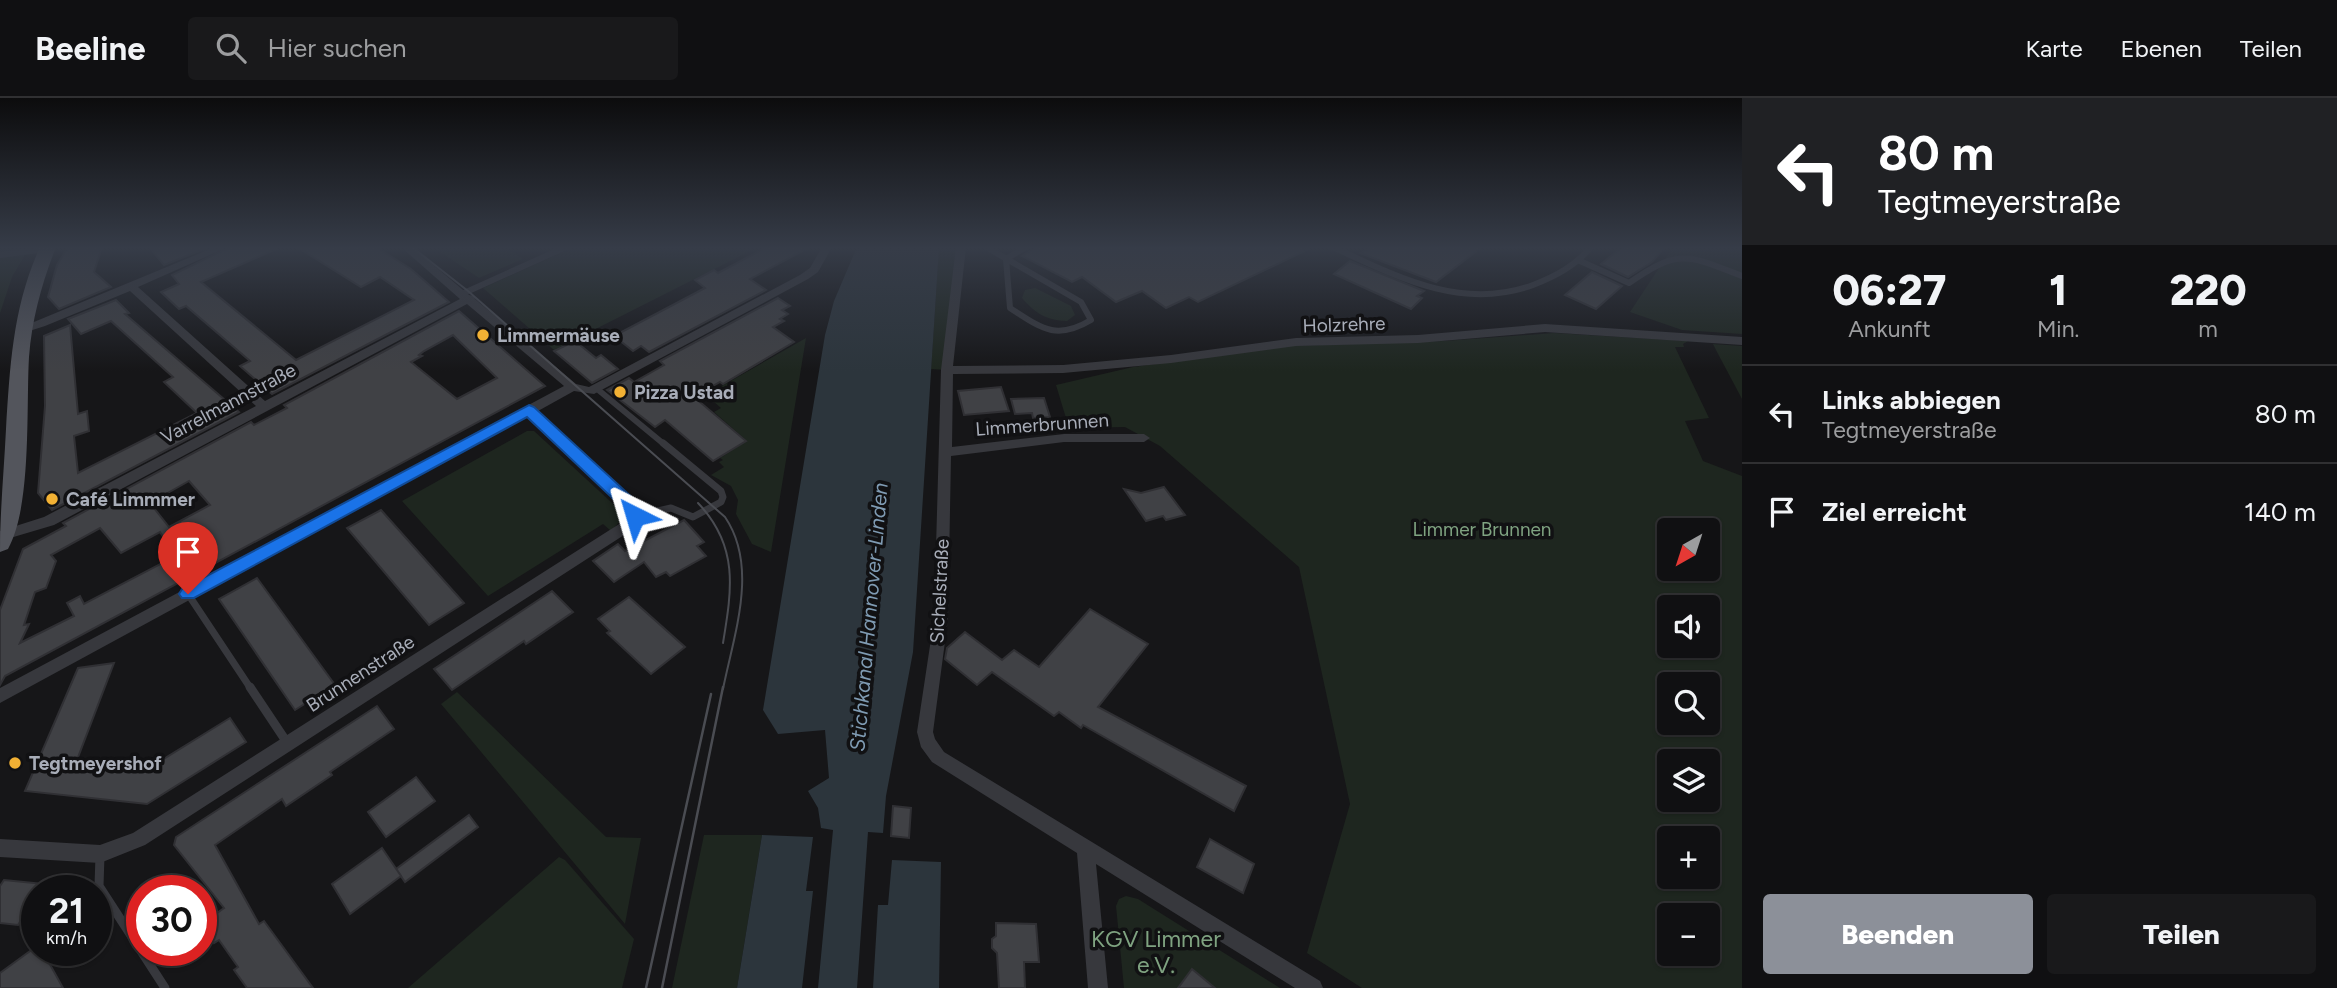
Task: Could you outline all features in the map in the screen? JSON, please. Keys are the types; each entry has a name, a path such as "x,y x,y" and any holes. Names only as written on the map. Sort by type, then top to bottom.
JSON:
{"main road":[{"path":"2,531 13,487 23,329 31,289"}],"street":[{"path":"23,329 125,289"},
{"path":"134,289 263,406"},
{"path":"459,289 577,389"},
{"path":"0,696 529,410 577,389 596,388 782,289"},
{"name":"Sichelstraße","path":"956,289 947,370 941,619 925,732 927,742 938,757 1313,988"},
{"name":"Varrelmannstraße","path":"2,531 48,521 467,295"},
{"name":"Holzrehre","path":"947,370 1063,369 1171,359 1296,342 1418,339 1545,328 1742,341"},
{"path":"529,410 630,505 635,516"},
{"name":"Limmerbrunnen","path":"944,452 1064,438 1144,438"},
{"name":"Brunnenstraße","path":"0,848 100,854 139,839 626,528 635,516"},
{"path":"1086,849 1098,988"}],"lane":[{"path":"467,295 480,289"},
{"path":"1008,289 1010,308 1048,333 1074,332 1091,320 1081,302 1058,289"},
{"path":"1428,289 1455,296 1486,297 1527,289"},
{"path":"596,388 721,491 723,497 721,502 693,517 681,508 670,506 635,516"},
{"path":"188,594 288,744"},
{"path":"100,854 99,886 166,988"}],"green space":[{"path":"0,289 8,289 0,313"},
{"path":"484,289 676,289 554,350"},
{"path":"936,289 956,289 947,370 931,369"},
{"path":"1036,289 1071,306 1075,315 1067,321 1047,318 1022,298 1025,290"},
{"path":"1646,289 1742,289 1742,334 1682,330 1630,312"},
{"name":"Limmer Brunnen","path":"1554,333 1688,341 1683,344 1684,347 1675,347 1709,418 1685,421 1703,461 1742,476 1742,988 1362,988 1307,953 1350,804 1299,567 1160,446 1125,427 1069,428 1056,385 1133,367 1290,346 1444,341"},
{"path":"806,338 771,552 752,544 736,514 738,500 731,486 711,475 724,467 719,462 723,460 720,458 747,441 714,412 721,408 706,395"},
{"path":"1713,344 1742,346 1742,399 1716,350"},
{"path":"527,431 534,431 623,513 623,518 611,531 603,524 488,596 402,501"},
{"path":"457,692 606,837 641,838 625,924 441,704"},
{"path":"704,835 762,835 737,988 672,988"},
{"path":"559,857 565,860 634,939 622,988 408,988"},
{"name":"KGV Limmer e.V.","path":"1126,896 1138,899 1280,988 1124,988 1116,906 1119,899"}],"water":[{"name":"Stichkanal Hannover-Linden","path":"839,289 936,289 913,652 886,796 883,833 868,832 857,988 818,988 833,830 821,828 818,808 808,791 829,778 825,730 778,734 763,710 825,335"},
{"path":"762,835 813,837 806,891 813,891 802,988 737,988"},
{"path":"892,860 941,862 939,988 873,988 878,905 888,905"}],"building":[{"path":"50,289 107,289 59,309 48,297"},
{"path":"169,289 209,289 296,360 414,300 397,289 433,289 449,302 272,394 240,366 250,361 186,306 179,309 161,292"},
{"path":"704,289 766,290 649,352 641,346 633,351 614,336"},
{"path":"1098,289 1226,289 1198,302 1189,297 1166,308 1142,291 1116,302"},
{"path":"1366,289 1418,289 1424,291 1417,296 1422,298 1411,309"},
{"path":"1573,289 1619,289 1596,309 1565,295"},
{"path":"778,298 790,306 782,310 788,314 780,319 784,321 773,327 794,342 723,384 720,382 694,397 746,441 713,461 665,420 655,427 607,390 629,378 634,382 664,365 660,361"},
{"path":"116,300 129,313 125,314 239,412 52,510 38,493 45,406 44,336 70,325 78,414 87,411 89,431 74,436 78,473 197,413 164,382 173,377 111,321 81,334 68,319"},
{"path":"459,311 545,386 5,676 0,685 0,610 23,549 66,526 63,523 251,422 254,425 287,408 284,405","holes":["453,335 497,378 457,399 411,362 422,356 419,355 424,351","189,481 210,505 169,527 150,503","100,528 121,553 160,532 176,556 84,604 80,596 67,603 74,616 20,643 29,624 24,625 35,592 46,588 56,561 51,555"]},
{"path":"575,341 596,358 601,355 618,369 592,383 554,351"},
{"path":"1001,387 1009,411 964,415 958,391"},
{"path":"1044,398 1050,417 1033,418 1032,413 1015,414 1011,399"},
{"path":"1164,487 1185,515 1166,520 1163,516 1146,521 1124,489 1141,493"},
{"path":"381,510 464,603 429,625 347,528"},
{"path":"684,520 704,542 697,546 706,556 670,576 666,572 656,577 644,562 614,582 593,561 618,544 625,551"},
{"path":"257,578 335,685 295,710 219,599"},
{"path":"552,591 573,612 526,644 524,641 452,690 434,669"},
{"path":"629,597 685,647 651,674 607,633 610,631 598,619"},
{"path":"1090,609 1148,644 1098,707 1246,786 1234,811 1083,725 1081,728 1059,712 1054,716 992,672 977,685 945,659 947,648 965,632 1002,660 1014,650 1039,667"},
{"path":"114,663 77,760 149,768 230,718 246,742 147,804 25,791 78,668"},
{"path":"377,706 394,729 330,772 332,775 286,806 282,799 215,845 259,924 264,921 313,988 247,988 234,970 238,967 219,940 217,941 217,913 224,908 217,899 217,875 198,875 174,845 176,837"},
{"path":"416,777 435,801 386,837 368,812"},
{"path":"893,806 911,808 909,838 891,836"},
{"path":"469,815 478,827 405,882 396,869"},
{"path":"1210,839 1254,864 1243,893 1197,867"},
{"path":"382,848 401,876 350,914 332,884"},
{"path":"4,880 21,882 21,920 18,925 0,923 0,886"},
{"path":"996,923 1036,924 1039,962 1024,962 1025,988 999,988 997,953 992,948"},
{"path":"21,958 21,966 51,966 63,988 0,988 0,973"},
{"path":"1192,969 1215,988 1178,988"}],"tram line":[{"path":"465,289 725,517 735,536 741,557 742,579 741,601 723,689"},
{"path":"698,503 711,519 726,552 730,586 723,643"},
{"path":"662,988 723,687"},
{"path":"646,988 711,694"}],"place":[{"name":"Limmermäuse","path":"483,335"},
{"name":"Pizza Ustad","path":"620,392"},
{"name":"Café Limmmer","path":"52,499"},
{"name":"Tegtmeyershof","path":"15,763"}],"route":[{"path":"188,594 529,410 630,505 635,516"}]}
